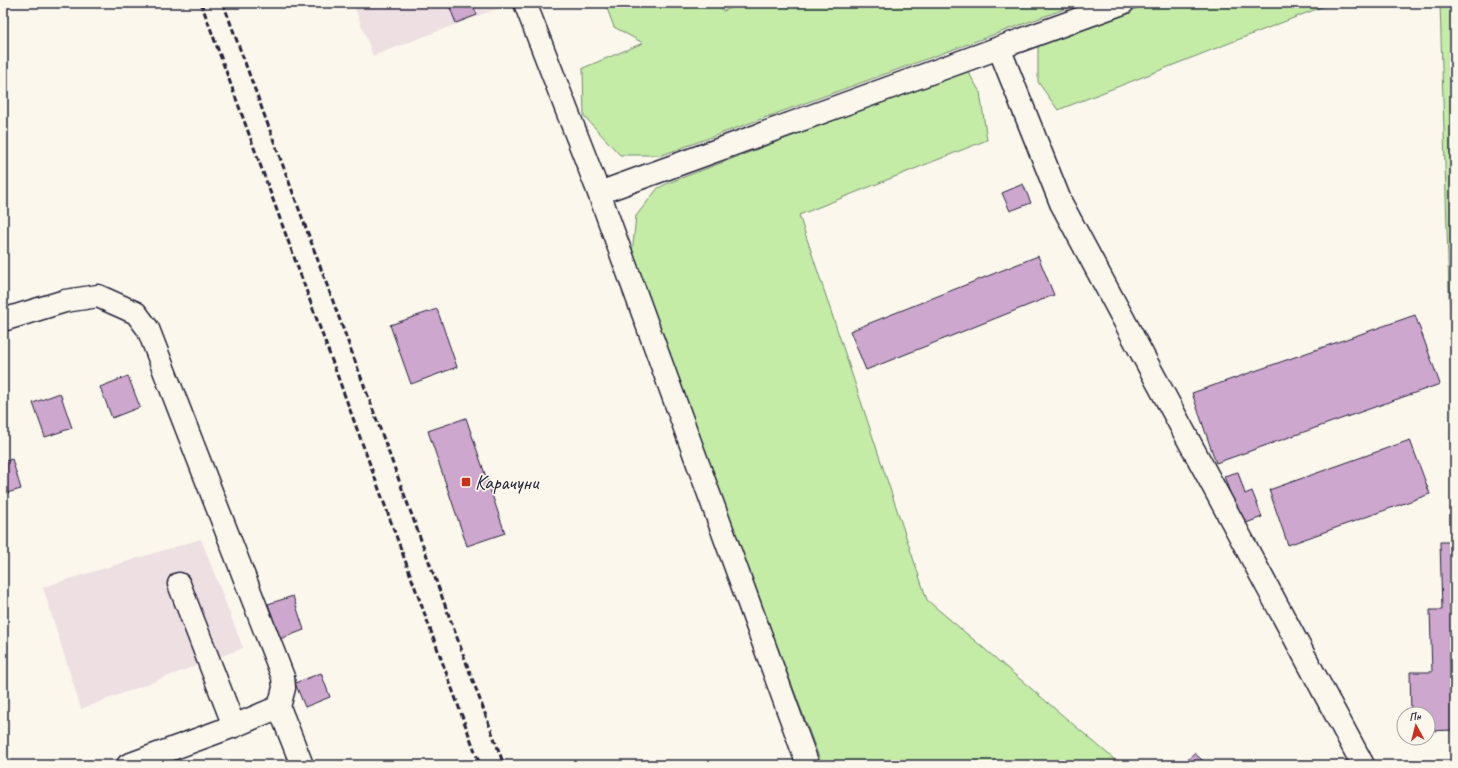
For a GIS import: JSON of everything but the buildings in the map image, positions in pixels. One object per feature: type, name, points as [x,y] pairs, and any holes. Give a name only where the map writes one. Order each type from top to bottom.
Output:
[{"type":"street","points":[[525,3],[599,193],[808,765]]},
{"type":"street","points":[[599,193],[1123,3]]},
{"type":"street","points":[[999,48],[1062,203],[1363,765]]},
{"type":"street","points":[[3,320],[65,301],[98,296],[136,313],[148,329],[283,677],[284,688],[279,707],[302,765]]},
{"type":"street","points":[[179,584],[234,726]]},
{"type":"street","points":[[128,765],[234,726],[279,707]]},
{"type":"shaded area","points":[[353,3],[512,3],[373,56]]},
{"type":"shaded area","points":[[201,539],[243,648],[81,709],[43,587]]},
{"type":"green space","points":[[605,3],[719,3],[723,11],[745,3],[1081,3],[662,155],[620,155],[584,116],[583,68],[643,43],[614,27]]},
{"type":"green space","points":[[1152,3],[1332,3],[1058,110],[1038,82],[1038,44]]},
{"type":"green space","points":[[1440,3],[1455,3],[1455,484]]},
{"type":"green space","points":[[967,70],[980,92],[987,140],[799,215],[927,600],[1121,765],[822,765],[654,318],[632,254],[636,216],[658,188]]},
{"type":"railway","points":[[201,3],[480,765]]},
{"type":"railway","points":[[223,3],[504,765]]},
{"type":"place","name":"Карачуни","points":[[466,482]]}]
